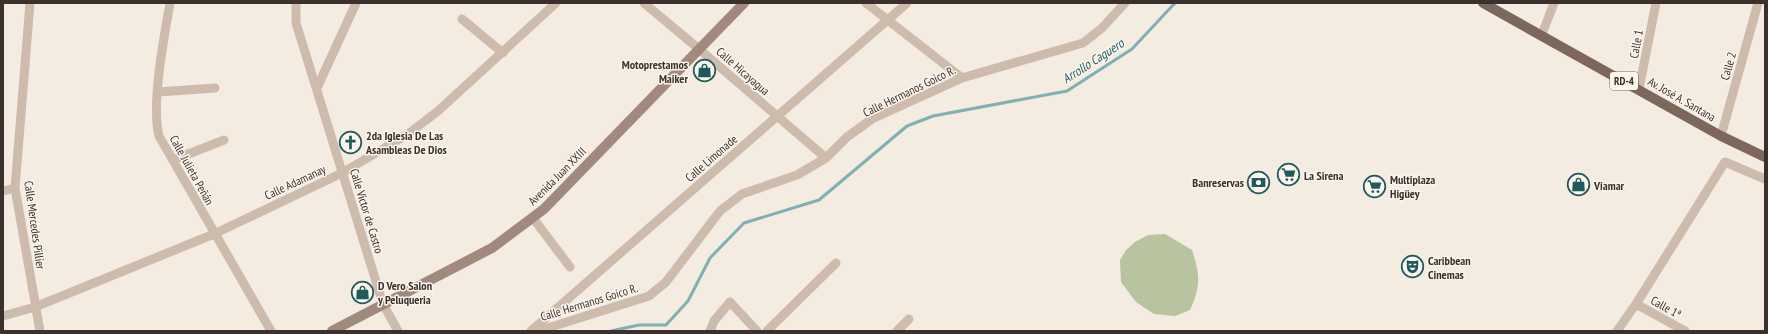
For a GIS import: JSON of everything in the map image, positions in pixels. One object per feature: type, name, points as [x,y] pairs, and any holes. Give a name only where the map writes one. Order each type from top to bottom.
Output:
[{"type":"main road","name":"Avenida Juan XXIII","points":[[332,331],[492,248],[533,218],[544,209],[744,3]]},
{"type":"main road","name":"Av. José A. Santana","points":[[1483,3],[1542,34],[1721,136],[1765,157]]},
{"type":"street","name":"Calle Mercedes Pillier","points":[[30,3],[15,188],[40,331]]},
{"type":"street","name":"Calle Julieta Peñán","points":[[170,3],[158,92],[156,126],[159,136],[271,331]]},
{"type":"street","name":"Calle Víctor de Castro","points":[[296,3],[296,23],[342,173],[383,304],[398,331]]},
{"type":"street","points":[[317,88],[356,3]]},
{"type":"street","name":"Calle Adamanay","points":[[3,316],[35,307],[214,234],[342,173],[408,134],[438,111],[556,3]]},
{"type":"street","name":"Calle Hicayagua","points":[[644,3],[700,49],[826,158]]},
{"type":"street","points":[[866,3],[962,78]]},
{"type":"street","name":"Calle Limonade","points":[[531,331],[907,3]]},
{"type":"street","name":"Calle Hermanos Goico R.","points":[[538,331],[649,296],[666,282],[720,211],[742,194],[797,175],[826,158],[847,137],[872,119],[962,78],[1083,43],[1102,28],[1126,3]]},
{"type":"street","points":[[1542,34],[1554,3]]},
{"type":"street","name":"Calle 1","points":[[1639,89],[1656,3]]},
{"type":"street","name":"Calle 2","points":[[1721,136],[1758,3]]},
{"type":"street","points":[[462,19],[503,53]]},
{"type":"street","points":[[158,92],[215,88]]},
{"type":"street","points":[[173,160],[224,140]]},
{"type":"street","points":[[1617,331],[1636,304],[1725,162],[1765,179]]},
{"type":"street","points":[[3,191],[15,188]]},
{"type":"street","points":[[533,218],[570,267]]},
{"type":"street","points":[[767,331],[836,263]]},
{"type":"street","points":[[710,331],[714,321],[730,302],[757,331]]},
{"type":"street","name":"Calle 1ª","points":[[1636,304],[1685,331]]},
{"type":"street","points":[[897,331],[910,319]]},
{"type":"green space","points":[[1165,234],[1192,250],[1198,273],[1198,287],[1190,310],[1175,316],[1154,314],[1136,302],[1121,282],[1120,260],[1126,250],[1135,242],[1148,235]]},
{"type":"waterway","name":"Arrollo Caguero","points":[[611,331],[639,325],[666,325],[688,301],[710,258],[744,223],[819,200],[907,126],[933,116],[1067,91],[1132,49],[1175,3]]},
{"type":"place","name":"Motoprestamos Maiker","points":[[704,71]]},
{"type":"place","name":"2da Iglesia De Las Asambleas De Dios","points":[[351,142]]},
{"type":"place","name":"La Sirena","points":[[1288,175]]},
{"type":"place","name":"Banreservas","points":[[1259,182]]},
{"type":"place","name":"Viamar","points":[[1579,185]]},
{"type":"place","name":"Multiplaza Higüey","points":[[1375,186]]},
{"type":"place","name":"Caribbean Cinemas","points":[[1412,267]]},
{"type":"place","name":"D Vero Salon y Peluqueria","points":[[363,292]]}]
